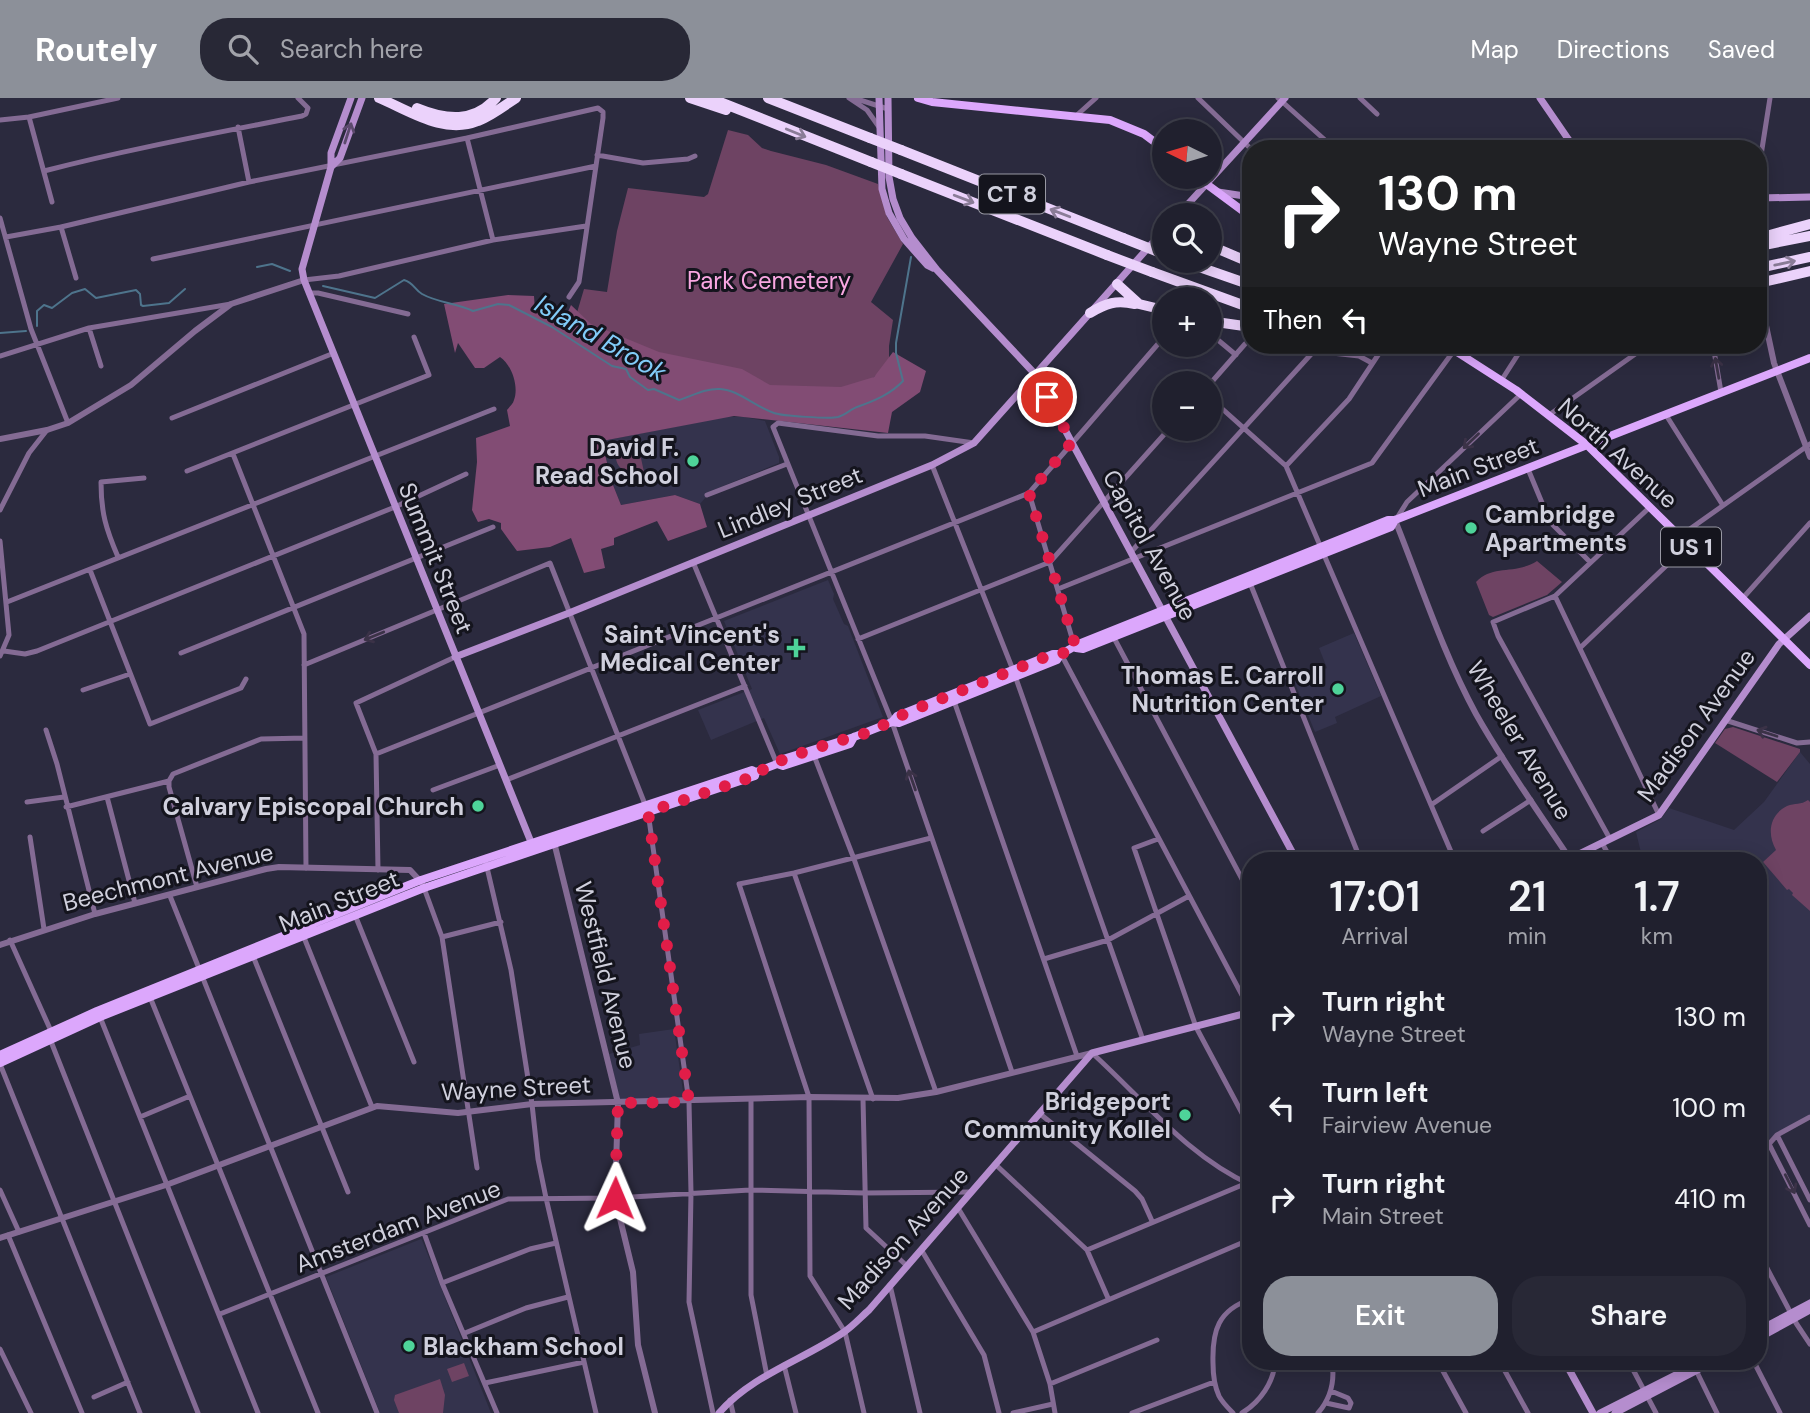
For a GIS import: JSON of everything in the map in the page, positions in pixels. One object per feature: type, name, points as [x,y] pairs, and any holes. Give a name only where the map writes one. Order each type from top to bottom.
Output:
[{"type":"highway","points":[[379,98],[429,121],[456,126],[480,120],[516,98]]},
{"type":"highway","points":[[394,98],[444,117]]},
{"type":"highway","points":[[412,98],[428,111],[444,117],[460,118],[487,107],[496,98]]},
{"type":"highway","points":[[690,98],[753,116]]},
{"type":"highway","name":"CT 8","points":[[710,98],[1107,255],[1242,305]]},
{"type":"highway","name":"CT 8","points":[[768,98],[1152,249]]},
{"type":"highway","points":[[1767,236],[1810,225]]},
{"type":"highway","points":[[1767,244],[1810,236]]},
{"type":"highway","points":[[1222,251],[1242,259]]},
{"type":"highway","points":[[1767,266],[1810,257]]},
{"type":"highway","points":[[1767,282],[1810,271]]},
{"type":"highway","points":[[1216,273],[1242,282]]},
{"type":"highway","points":[[1767,283],[1810,279]]},
{"type":"highway","points":[[1116,284],[1139,304]]},
{"type":"highway","points":[[1090,313],[1110,302],[1121,301],[1152,307]]},
{"type":"highway","points":[[1222,323],[1242,326]]},
{"type":"main road","points":[[304,280],[302,269],[331,167],[331,153],[351,98]]},
{"type":"main road","points":[[331,167],[340,158],[362,98]]},
{"type":"main road","name":"Capitol Avenue","points":[[879,98],[882,189],[888,213],[904,239],[926,265],[937,270]]},
{"type":"main road","name":"Capitol Avenue","points":[[888,98],[889,177],[893,199],[912,238],[937,270],[1035,374],[1292,852]]},
{"type":"main road","points":[[918,98],[1110,120],[1152,140]]},
{"type":"main road","points":[[1540,98],[1569,140]]},
{"type":"main road","points":[[1252,140],[1281,99]]},
{"type":"main road","points":[[1222,171],[1242,152]]},
{"type":"main road","points":[[1190,203],[1203,189]]},
{"type":"main road","points":[[1213,189],[1242,210]]},
{"type":"main road","points":[[1218,192],[1242,196]]},
{"type":"main road","points":[[1767,198],[1810,197]]},
{"type":"main road","name":"Lindley Street","points":[[456,657],[932,465],[974,443],[1152,244]]},
{"type":"main road","name":"Summit Street","points":[[304,280],[533,847]]},
{"type":"main road","name":"North Avenue","points":[[1465,354],[1587,445],[1810,665]]},
{"type":"main road","name":"Main Street","points":[[0,1055],[422,884],[647,808],[755,776],[756,772],[783,765],[813,752],[850,744],[855,737],[892,722],[897,716],[953,698],[1014,674],[1053,654],[1076,648],[1081,643],[1112,635],[1322,550],[1391,527],[1395,520],[1810,358]]},
{"type":"main road","name":"Madison Avenue","points":[[1583,852],[1659,815],[1783,639],[1810,616]]},
{"type":"main road","points":[[1092,1053],[1242,1014]]},
{"type":"main road","name":"Main Street","points":[[0,1064],[50,1035]]},
{"type":"main road","name":"Madison Avenue","points":[[719,1413],[730,1400],[767,1376],[845,1332],[869,1310],[1092,1053]]},
{"type":"main road","points":[[1767,1333],[1810,1303]]},
{"type":"main road","points":[[1767,1327],[1810,1310]]},
{"type":"main road","points":[[1569,1370],[1593,1413]]},
{"type":"main road","points":[[1615,1413],[1687,1370]]},
{"type":"main road","points":[[1600,1413],[1646,1393]]},
{"type":"street","points":[[0,120],[29,117],[118,98]]},
{"type":"street","points":[[44,171],[238,127],[300,117],[307,112],[307,107],[298,98]]},
{"type":"street","points":[[851,98],[888,109]]},
{"type":"street","points":[[851,98],[867,110],[879,127]]},
{"type":"street","points":[[1076,115],[1097,98]]},
{"type":"street","points":[[1198,98],[1242,140]]},
{"type":"street","points":[[1360,98],[1377,114]]},
{"type":"street","points":[[1763,140],[1770,98]]},
{"type":"street","points":[[1281,99],[1325,140]]},
{"type":"street","points":[[6,237],[61,228],[249,182],[331,167],[597,108],[603,113],[603,118],[579,282],[569,297]]},
{"type":"street","points":[[29,117],[52,202]]},
{"type":"street","points":[[238,127],[249,182]]},
{"type":"street","points":[[467,138],[493,240]]},
{"type":"street","points":[[597,155],[642,163],[695,156]]},
{"type":"street","points":[[153,259],[596,166]]},
{"type":"street","points":[[0,218],[36,345],[68,423]]},
{"type":"street","points":[[0,356],[89,328],[231,304],[304,280],[340,276],[493,240],[586,226]]},
{"type":"street","points":[[61,228],[76,278]]},
{"type":"street","points":[[309,293],[408,314]]},
{"type":"street","points":[[0,439],[68,423],[110,400],[231,304]]},
{"type":"street","points":[[89,328],[101,366]]},
{"type":"street","points":[[1767,335],[1776,372],[1810,457]]},
{"type":"street","points":[[187,471],[429,375],[414,337]]},
{"type":"street","points":[[1222,343],[1236,355]]},
{"type":"street","points":[[1222,371],[1242,348]]},
{"type":"street","points":[[378,870],[376,754],[1029,493],[1152,351]]},
{"type":"street","points":[[172,418],[334,353]]},
{"type":"street","points":[[1133,555],[1145,537],[1311,354]]},
{"type":"street","points":[[1341,354],[1359,356],[1372,363]]},
{"type":"street","points":[[1286,466],[1349,399],[1378,354]]},
{"type":"street","points":[[1058,589],[1133,555],[1150,551],[1372,463],[1451,354]]},
{"type":"street","points":[[1501,381],[1518,354]]},
{"type":"street","points":[[1549,415],[1635,354]]},
{"type":"street","points":[[1715,354],[1721,392]]},
{"type":"street","points":[[1395,520],[1407,502],[1521,394]]},
{"type":"street","points":[[7,602],[494,409]]},
{"type":"street","points":[[1222,409],[1286,466],[1451,852]]},
{"type":"street","points":[[1666,415],[1722,504]]},
{"type":"street","points":[[974,443],[925,436],[878,436],[778,423],[773,427],[892,722],[1012,1072]]},
{"type":"street","points":[[0,510],[29,453],[47,430]]},
{"type":"street","points":[[858,639],[1050,562],[1158,441]]},
{"type":"street","points":[[1680,536],[1807,446]]},
{"type":"street","points":[[233,454],[304,634],[306,868]]},
{"type":"street","points":[[707,495],[787,464]]},
{"type":"street","points":[[932,465],[1014,674],[1143,1040]]},
{"type":"street","points":[[1528,469],[1550,522],[1590,562]]},
{"type":"street","points":[[0,541],[9,635],[2,653],[25,654],[395,507],[466,474]]},
{"type":"street","points":[[118,557],[105,525],[101,507],[101,482],[144,478]]},
{"type":"street","points":[[1029,493],[1076,648]]},
{"type":"street","points":[[1611,839],[1498,636],[1493,622],[1555,596],[1650,507]]},
{"type":"street","name":"Wheeler Avenue","points":[[1395,520],[1457,674],[1502,757],[1562,852]]},
{"type":"street","points":[[1742,600],[1810,523]]},
{"type":"street","points":[[181,653],[493,527]]},
{"type":"street","points":[[1145,537],[1150,551]]},
{"type":"street","points":[[1581,647],[1688,545]]},
{"type":"street","points":[[693,562],[777,765]]},
{"type":"street","points":[[304,665],[550,564],[647,808],[689,1102],[689,1301],[713,1413]]},
{"type":"street","points":[[90,570],[150,724],[241,688],[246,679]]},
{"type":"street","points":[[1249,579],[1357,852]]},
{"type":"street","points":[[1555,596],[1659,815]]},
{"type":"street","points":[[1112,635],[1242,879]]},
{"type":"street","points":[[1061,654],[1242,995]]},
{"type":"street","name":"Lindley Street","points":[[376,754],[356,703],[456,657]]},
{"type":"street","points":[[83,690],[130,674]]},
{"type":"street","points":[[506,779],[745,686]]},
{"type":"street","points":[[953,698],[1077,1056]]},
{"type":"street","points":[[1725,720],[1797,743],[1810,742]]},
{"type":"street","points":[[46,730],[95,914]]},
{"type":"street","points":[[197,887],[169,787],[173,774],[261,739],[305,738]]},
{"type":"street","points":[[813,752],[854,859],[936,1092]]},
{"type":"street","points":[[1431,805],[1502,757]]},
{"type":"street","points":[[433,790],[500,765]]},
{"type":"street","points":[[66,807],[169,781]]},
{"type":"street","points":[[27,802],[64,797]]},
{"type":"street","points":[[107,797],[135,904]]},
{"type":"street","points":[[1483,831],[1531,800]]},
{"type":"street","points":[[30,837],[44,929]]},
{"type":"street","points":[[864,1413],[845,1332],[810,1276],[809,1097],[739,884],[854,859],[931,838]]},
{"type":"street","points":[[1158,839],[1134,848],[1196,1027],[1242,1113]]},
{"type":"street","name":"Westfield Avenue","points":[[554,840],[618,1103],[615,1198],[633,1272],[638,1345],[655,1413]]},
{"type":"street","points":[[1602,843],[1607,852]]},
{"type":"street","points":[[486,863],[512,970],[533,1104],[538,1159],[596,1413]]},
{"type":"street","name":"Beechmont Avenue","points":[[0,945],[95,914],[279,866],[410,870],[422,884]]},
{"type":"street","points":[[794,873],[873,1099]]},
{"type":"street","points":[[422,884],[442,937],[477,1168]]},
{"type":"street","points":[[170,896],[377,1413]]},
{"type":"street","points":[[1044,959],[1108,940],[1189,896]]},
{"type":"street","points":[[354,912],[414,1062]]},
{"type":"street","points":[[442,937],[501,922]]},
{"type":"street","points":[[302,932],[372,1107]]},
{"type":"street","points":[[10,940],[198,1413]]},
{"type":"street","points":[[252,953],[348,1192]]},
{"type":"street","points":[[149,993],[318,1413]]},
{"type":"street","points":[[99,1014],[258,1413]]},
{"type":"street","points":[[1092,1053],[1140,1101],[1201,1155],[1242,1180]]},
{"type":"street","name":"Wayne Street","points":[[0,1238],[115,1203],[270,1148],[372,1107],[469,1113],[533,1104],[809,1097],[863,1100],[898,1098],[936,1092],[1092,1053]]},
{"type":"street","points":[[0,1064],[140,1413]]},
{"type":"street","points":[[140,1118],[190,1096]]},
{"type":"street","points":[[751,1099],[751,1295],[767,1376]]},
{"type":"street","points":[[863,1100],[866,1228],[907,1266]]},
{"type":"street","points":[[1039,1113],[1135,1191],[1142,1199],[1152,1221]]},
{"type":"street","points":[[1810,1117],[1777,1135],[1769,1144],[1810,1225]]},
{"type":"street","points":[[1777,1135],[1810,1200]]},
{"type":"street","points":[[995,1164],[1087,1250],[1108,1298]]},
{"type":"street","points":[[1087,1250],[1152,1221],[1242,1187]]},
{"type":"street","points":[[0,1190],[19,1232]]},
{"type":"street","name":"Amsterdam Avenue","points":[[220,1314],[508,1199],[615,1198],[750,1190],[971,1192]]},
{"type":"street","points":[[958,1208],[1033,1332],[1050,1384],[1055,1413]]},
{"type":"street","points":[[424,1233],[442,1283],[497,1413]]},
{"type":"street","points":[[8,1235],[82,1413]]},
{"type":"street","points":[[1033,1332],[1242,1243]]},
{"type":"street","points":[[442,1283],[530,1249],[556,1244]]},
{"type":"street","points":[[922,1251],[984,1356],[999,1413]]},
{"type":"street","points":[[1767,1268],[1810,1344]]},
{"type":"street","points":[[890,1285],[920,1413]]},
{"type":"street","points":[[465,1333],[526,1308],[568,1297]]},
{"type":"street","points":[[1233,1413],[1220,1398],[1213,1382],[1212,1350],[1216,1327],[1225,1314],[1242,1301]]},
{"type":"street","points":[[1050,1384],[1157,1340]]},
{"type":"street","points":[[0,1349],[31,1413]]},
{"type":"street","points":[[485,1383],[584,1362]]},
{"type":"street","points":[[784,1366],[796,1413]]},
{"type":"street","points":[[1242,1413],[1250,1408],[1270,1385],[1273,1370]]},
{"type":"street","points":[[1318,1413],[1331,1391],[1332,1370]]},
{"type":"street","points":[[1442,1370],[1466,1413]]},
{"type":"street","points":[[1504,1370],[1528,1413]]},
{"type":"street","points":[[1633,1370],[1656,1413]]},
{"type":"street","points":[[1698,1370],[1717,1413]]},
{"type":"street","points":[[1758,1370],[1780,1413]]},
{"type":"street","points":[[94,1397],[128,1382]]},
{"type":"street","points":[[1136,1412],[1213,1382]]},
{"type":"street","points":[[1326,1403],[1349,1408],[1351,1403],[1348,1398],[1331,1391]]},
{"type":"street","points":[[730,1400],[733,1413]]},
{"type":"street","points":[[1013,1413],[1053,1404]]},
{"type":"shaded area","points":[[508,295],[534,296],[535,311],[563,323],[571,305],[591,324],[659,352],[742,369],[770,385],[841,387],[874,377],[893,352],[926,371],[920,392],[892,412],[888,433],[734,416],[602,441],[611,480],[621,505],[675,495],[700,504],[707,527],[668,541],[657,521],[614,538],[614,545],[601,549],[605,568],[584,573],[571,538],[550,547],[517,551],[501,529],[501,523],[489,519],[478,522],[472,510],[477,462],[476,438],[510,426],[507,410],[514,400],[515,383],[508,365],[500,357],[484,368],[475,368],[458,343],[455,353],[444,304]]},
{"type":"shaded area","name":"David F. Read School","points":[[725,417],[765,421],[779,463],[711,491],[700,504],[675,495],[621,505],[611,480],[602,441]]},
{"type":"shaded area","name":"Saint Vincent's Medical Center","points":[[828,580],[834,594],[833,599],[844,624],[848,626],[883,717],[780,754],[764,718],[711,740],[698,710],[752,689],[724,621]]},
{"type":"shaded area","name":"Thomas E. Carroll Nutrition Center","points":[[1354,633],[1381,696],[1335,717],[1337,723],[1315,732],[1294,681],[1327,668],[1319,648]]},
{"type":"shaded area","points":[[1800,752],[1810,764],[1810,1115],[1770,1138],[1767,1145],[1767,852],[1641,852],[1636,832],[1661,819],[1669,808],[1734,830],[1764,802]]},
{"type":"shaded area","points":[[674,1029],[684,1098],[620,1100],[609,1054],[640,1045],[639,1034]]},
{"type":"shaded area","name":"Blackham School","points":[[421,1239],[491,1413],[380,1413],[326,1277]]},
{"type":"green space","name":"Park Cemetery","points":[[728,130],[748,135],[762,148],[826,165],[878,184],[887,217],[903,244],[871,302],[893,320],[889,365],[835,408],[573,326],[584,289],[607,292],[617,231],[628,188],[704,197],[708,194]]},
{"type":"green space","points":[[624,444],[639,449],[644,472],[629,473],[619,466],[616,455]]},
{"type":"green space","points":[[1537,561],[1562,582],[1547,595],[1493,617],[1489,615],[1476,582],[1490,573],[1521,568]]},
{"type":"green space","points":[[1733,727],[1800,749],[1800,752],[1777,782],[1715,743],[1725,729]]},
{"type":"green space","points":[[1808,800],[1810,802],[1810,911],[1767,867],[1767,858],[1776,850],[1771,838],[1771,825],[1776,814],[1787,806]]},
{"type":"green space","points":[[464,1363],[469,1376],[452,1382],[447,1369]]},
{"type":"green space","points":[[440,1379],[445,1395],[443,1413],[399,1413],[395,1395]]},
{"type":"waterway","name":"Island Brook","points":[[323,286],[375,298],[404,280],[428,297],[473,311],[498,304],[509,305],[552,327],[612,366],[626,369],[630,377],[648,390],[654,389],[679,400],[704,391],[727,390],[774,413],[833,418],[882,397],[903,381],[896,343],[911,257]]},
{"type":"waterway","name":"Island Brook","points":[[257,267],[272,264],[290,271]]},
{"type":"waterway","name":"Island Brook","points":[[37,326],[37,311],[44,305],[52,308],[72,293],[85,289],[96,298],[136,290],[143,306],[169,303],[185,289]]},
{"type":"waterway","name":"Island Brook","points":[[0,333],[26,331]]},
{"type":"place","name":"David F. Read School","points":[[693,461]]},
{"type":"place","name":"Cambridge Apartments","points":[[1471,528]]},
{"type":"place","name":"Saint Vincent's Medical Center","points":[[796,648]]},
{"type":"place","name":"Thomas E. Carroll Nutrition Center","points":[[1338,689]]},
{"type":"place","name":"Calvary Episcopal Church","points":[[478,806]]},
{"type":"place","name":"Bridgeport Community Kollel","points":[[1185,1115]]},
{"type":"place","name":"Blackham School","points":[[409,1346]]},
{"type":"route","points":[[615,1198],[618,1103],[689,1102],[648,812],[755,776],[756,772],[777,765],[783,759],[851,736],[855,737],[892,722],[897,716],[1053,654],[1076,648],[1029,493],[1072,442],[1047,397]]}]
